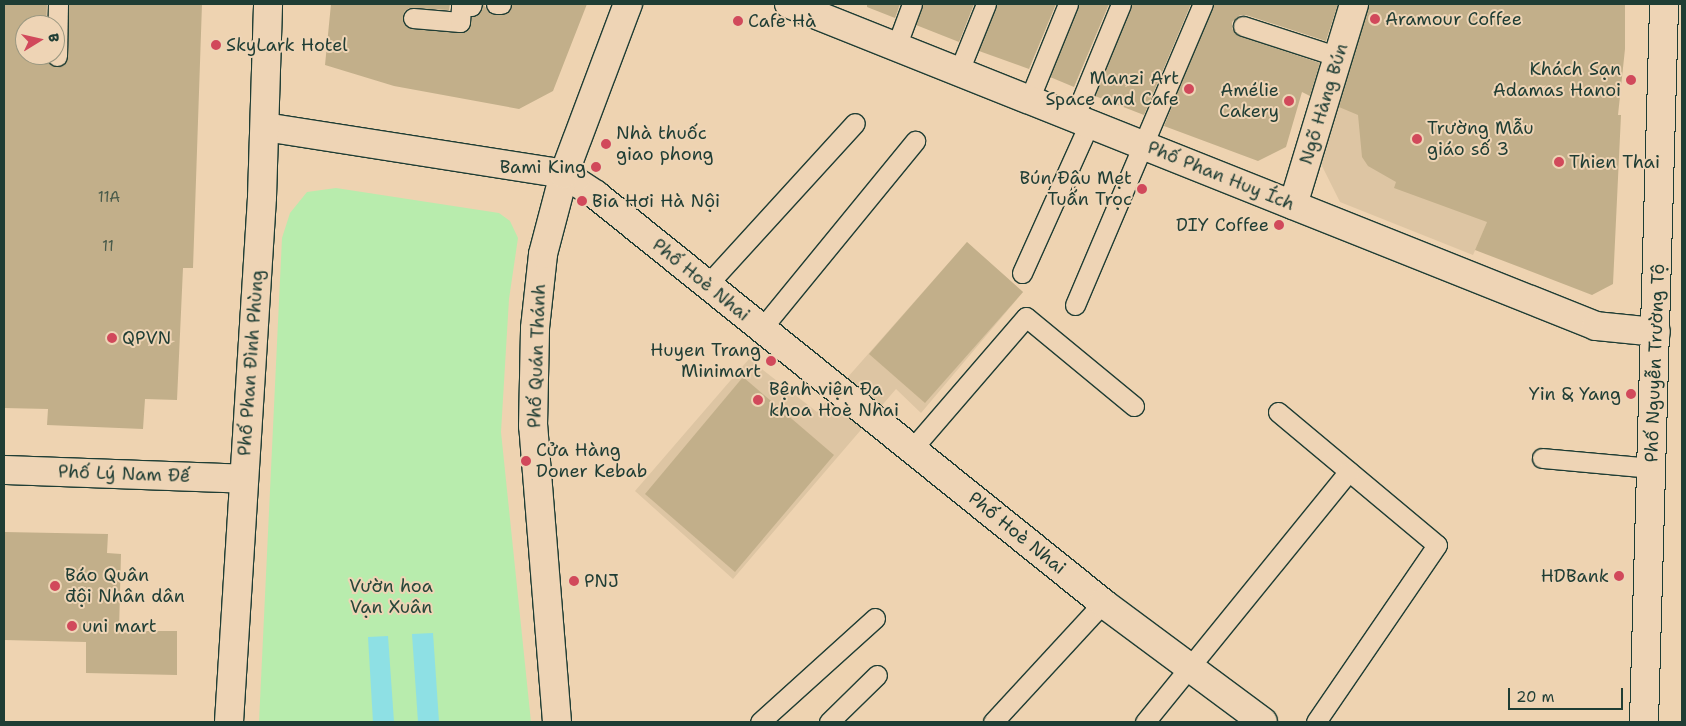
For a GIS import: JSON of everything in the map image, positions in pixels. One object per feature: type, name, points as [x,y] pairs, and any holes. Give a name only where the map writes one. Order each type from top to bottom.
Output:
[{"type":"street","name":"Phố Phan Đình Phùng","points":[[229,722],[265,127],[268,4]]},
{"type":"street","name":"Phố Quán Thánh","points":[[557,722],[533,426],[535,328],[543,254],[564,174],[628,4]]},
{"type":"street","name":"Phố Phan Huy Ích","points":[[789,4],[1596,326],[1656,332]]},
{"type":"street","name":"Ngõ Hàng Bún","points":[[1293,205],[1354,4]]},
{"type":"street","name":"Phố Nguyễn Trường Tộ","points":[[1644,722],[1664,4]]},
{"type":"street","name":"Phố Hoè Nhai","points":[[265,127],[564,174],[596,195],[1103,603],[1263,722]]},
{"type":"street","name":"Phố Lý Nam Đế","points":[[4,470],[244,479]]},
{"type":"lane","points":[[413,18],[460,22],[461,6],[472,4]]},
{"type":"lane","points":[[496,4],[501,4]]},
{"type":"lane","points":[[896,47],[912,4]]},
{"type":"lane","points":[[959,71],[986,4]]},
{"type":"lane","points":[[1029,100],[1068,4]]},
{"type":"lane","points":[[1022,273],[1081,121],[1121,4]]},
{"type":"lane","points":[[1075,305],[1145,146],[1203,4]]},
{"type":"lane","points":[[1243,26],[1339,57]]},
{"type":"lane","points":[[707,285],[855,123]]},
{"type":"lane","points":[[762,328],[915,141]]},
{"type":"lane","points":[[912,449],[1026,317],[1134,406]]},
{"type":"lane","points":[[1278,412],[1437,545],[1316,722]]},
{"type":"lane","points":[[1542,458],[1651,468]]},
{"type":"lane","points":[[1145,722],[1349,471]]},
{"type":"lane","points":[[992,722],[1103,603]]},
{"type":"lane","points":[[760,722],[875,618]]},
{"type":"lane","points":[[829,722],[877,675]]},
{"type":"shaded area","name":"Trường Mẫu giáo số 3","points":[[1358,38],[1521,91],[1492,211],[1473,255],[1340,202],[1321,164]]},
{"type":"shaded area","name":"Bệnh viện Đa khoa Hoè Nhai","points":[[967,242],[1023,292],[921,413],[896,389],[733,579],[635,491],[749,359],[817,412]]},
{"type":"green space","name":"Vườn hoa Vạn Xuân","points":[[336,188],[499,213],[510,221],[518,238],[509,299],[501,432],[531,722],[259,722],[282,238],[290,213],[307,192]]},
{"type":"water","points":[[433,633],[439,722],[418,722],[412,634]]},
{"type":"water","points":[[388,636],[394,722],[373,722],[368,637]]},
{"type":"building","points":[[4,4],[47,4],[46,15],[15,15],[15,65],[53,65],[57,67],[65,65],[68,57],[69,4],[202,4],[193,268],[183,268],[177,400],[145,399],[143,429],[47,425],[48,409],[4,408]]},
{"type":"building","points":[[331,4],[450,4],[449,10],[409,8],[404,12],[403,22],[412,29],[459,33],[469,29],[472,17],[481,11],[483,4],[490,13],[496,15],[507,13],[512,4],[587,4],[553,91],[519,109],[394,86],[325,65]]},
{"type":"building","points":[[867,4],[900,4],[895,18],[867,7]]},
{"type":"building","points":[[923,4],[974,4],[959,42],[916,25]]},
{"type":"building","points":[[997,4],[1056,4],[1029,69],[979,51]]},
{"type":"building","points":[[1079,4],[1109,4],[1074,87],[1050,77]]},
{"type":"building","points":[[1132,4],[1191,4],[1144,115],[1095,96]]},
{"type":"building","points":[[1214,4],[1338,4],[1326,41],[1246,15],[1240,15],[1232,22],[1232,29],[1239,36],[1320,63],[1310,96],[1302,92],[1286,147],[1258,161],[1164,126]]},
{"type":"building","points":[[1369,4],[1625,4],[1625,49],[1618,115],[1621,115],[1613,284],[1592,295],[1475,250],[1487,222],[1394,188],[1396,182],[1368,166],[1362,157],[1358,115],[1339,107]]},
{"type":"building","points":[[967,242],[1023,292],[925,403],[869,354]]},
{"type":"building","points":[[743,377],[834,455],[735,572],[645,494]]},
{"type":"building","points":[[4,532],[108,534],[107,553],[121,554],[119,631],[177,631],[177,675],[86,673],[86,642],[4,640]]},
{"type":"place","name":"Aramour Coffee","points":[[1375,19]]},
{"type":"place","name":"Cafe Hà","points":[[738,21]]},
{"type":"place","name":"SkyLark Hotel","points":[[216,45]]},
{"type":"place","name":"Khách Sạn Adamas Hanoi","points":[[1631,80]]},
{"type":"place","name":"Manzi Art Space and Cafe","points":[[1189,89]]},
{"type":"place","name":"Amélie Cakery","points":[[1289,101]]},
{"type":"place","name":"Trường Mẫu giáo số 3","points":[[1417,139]]},
{"type":"place","name":"Nhà thuốc giao phong","points":[[606,144]]},
{"type":"place","name":"Thien Thai","points":[[1559,162]]},
{"type":"place","name":"Bami King","points":[[596,167]]},
{"type":"place","name":"Bún Đậu Mẹt Tuấn Trọc","points":[[1142,189]]},
{"type":"place","name":"Bia Hơi Hà Nội","points":[[582,201]]},
{"type":"place","name":"DIY Coffee","points":[[1279,225]]},
{"type":"place","name":"QPVN","points":[[112,338]]},
{"type":"place","name":"Huyen Trang Minimart","points":[[771,361]]},
{"type":"place","name":"Yin & Yang","points":[[1631,394]]},
{"type":"place","name":"Bệnh viện Đa khoa Hoè Nhai","points":[[758,400]]},
{"type":"place","name":"Cửa Hàng Doner Kebab","points":[[526,461]]},
{"type":"place","name":"HDBank","points":[[1619,576]]},
{"type":"place","name":"PNJ","points":[[574,581]]},
{"type":"place","name":"Báo Quân đội Nhân dân","points":[[55,586]]},
{"type":"place","name":"uni mart","points":[[72,626]]}]
